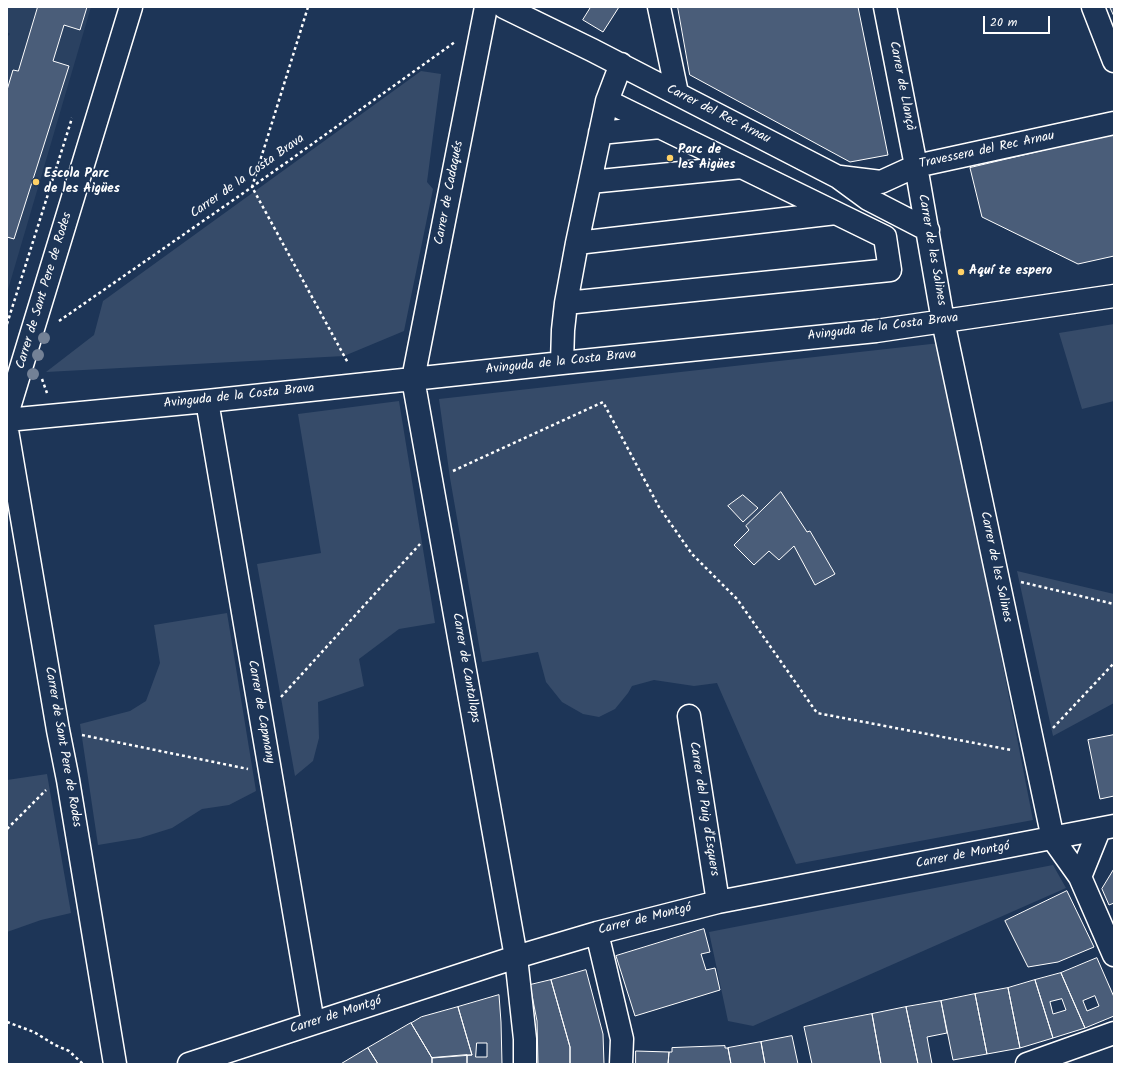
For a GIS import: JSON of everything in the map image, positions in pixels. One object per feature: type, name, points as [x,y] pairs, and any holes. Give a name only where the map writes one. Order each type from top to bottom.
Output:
[{"type":"street","name":"Carrer de Sant Pere de Rodes","points":[[7,414],[131,7]]},
{"type":"street","name":"Carrer de Cadaqués","points":[[413,379],[486,7]]},
{"type":"street","name":"Carrer del Rec Arnau","points":[[504,7],[621,64],[838,177],[868,198],[928,230]]},
{"type":"street","points":[[659,7],[677,93]]},
{"type":"street","name":"Carrer de Llançà","points":[[885,7],[916,166]]},
{"type":"street","points":[[1093,7],[1114,61]]},
{"type":"street","points":[[562,363],[566,303],[577,243],[607,101],[621,64]]},
{"type":"street","points":[[566,303],[890,270],[885,237],[607,101]]},
{"type":"street","name":"Travessera del Rec Arnau","points":[[838,177],[881,182],[916,166],[1114,123]]},
{"type":"street","points":[[600,133],[660,127]]},
{"type":"street","name":"Carrer de les Salines","points":[[916,166],[943,321],[1053,839],[1080,878],[1114,955]]},
{"type":"street","points":[[590,182],[742,167]]},
{"type":"street","points":[[577,243],[836,213]]},
{"type":"street","name":"Avinguda de la Costa Brava","points":[[7,420],[207,401],[876,331],[1114,296]]},
{"type":"street","name":"Carrer de Cantallops","points":[[413,379],[516,957],[525,1039],[525,1064]]},
{"type":"street","name":"Carrer de Capmany","points":[[207,401],[314,1023]]},
{"type":"street","name":"Carrer de Sant Pere de Rodes","points":[[7,430],[68,780],[115,1064]]},
{"type":"street","name":"Carrer del Puig d'Esquers","points":[[688,716],[718,902]]},
{"type":"street","points":[[1080,878],[1106,828]]},
{"type":"street","name":"Carrer de Montgó","points":[[189,1064],[516,957],[597,933],[718,902],[1106,828]]},
{"type":"street","points":[[597,933],[622,1039],[621,1064]]},
{"type":"street","points":[[1027,1064],[1114,1033]]},
{"type":"path","points":[[308,7],[252,186],[348,364]]},
{"type":"path","name":"Carrer de la Costa Brava","points":[[56,323],[461,38],[480,41]]},
{"type":"path","points":[[7,324],[73,113]]},
{"type":"path","points":[[431,481],[603,402],[659,507],[667,519],[692,554],[737,599],[817,713],[1021,752],[1034,748],[1114,663]]},
{"type":"path","points":[[261,720],[439,522]]},
{"type":"path","points":[[999,587],[1021,582],[1114,604]]},
{"type":"path","points":[[75,734],[270,773]]},
{"type":"path","points":[[7,829],[48,788]]},
{"type":"path","points":[[7,1022],[34,1032],[54,1045],[69,1051],[83,1064]]},
{"type":"shaded area","points":[[7,7],[38,7],[18,71],[7,90],[7,37],[10,34],[7,32]]},
{"type":"shaded area","name":"Escola Parc de les Aigües","points":[[87,7],[91,7],[7,293],[7,237],[14,239],[69,66],[53,61],[64,25],[80,30]]},
{"type":"shaded area","points":[[421,71],[441,74],[427,182],[433,189],[404,331],[344,356],[46,372],[94,335],[103,301]]},
{"type":"shaded area","points":[[1114,324],[1114,401],[1082,409],[1059,333]]},
{"type":"shaded area","points":[[940,343],[1033,820],[796,864],[717,683],[694,686],[654,680],[632,686],[615,709],[599,717],[583,714],[562,702],[546,682],[538,652],[482,662],[450,478],[439,399]]},
{"type":"shaded area","points":[[399,401],[435,623],[399,629],[359,659],[364,686],[318,702],[319,738],[313,761],[295,776],[257,564],[321,553],[298,414]]},
{"type":"shaded area","points":[[1017,571],[1114,594],[1114,703],[1053,736]]},
{"type":"shaded area","points":[[227,613],[256,791],[229,805],[202,809],[172,828],[140,838],[98,845],[80,724],[130,711],[146,701],[160,663],[154,625]]},
{"type":"shaded area","points":[[47,774],[71,913],[41,920],[7,932],[7,780]]},
{"type":"shaded area","points":[[1053,865],[1066,888],[753,1026],[728,1021],[709,932]]},
{"type":"building","points":[[38,7],[87,7],[80,30],[64,25],[53,61],[69,66],[14,239],[7,237],[7,90],[13,70],[18,71]]},
{"type":"building","points":[[591,7],[619,7],[603,32],[583,20]]},
{"type":"building","points":[[678,7],[858,7],[888,155],[850,162],[690,75]]},
{"type":"building","points":[[1110,7],[1114,7],[1114,16]]},
{"type":"building","points":[[1114,134],[1114,256],[1078,264],[982,217],[970,168]]},
{"type":"building","points":[[781,492],[807,532],[810,531],[835,574],[815,585],[794,546],[779,560],[769,551],[754,565],[734,545],[749,530],[746,526]]},
{"type":"building","points":[[743,495],[758,508],[743,522],[728,506]]},
{"type":"building","points":[[1114,735],[1114,796],[1100,799],[1088,740]]},
{"type":"building","points":[[1114,869],[1114,903],[1109,905],[1102,889]]},
{"type":"building","points":[[1067,891],[1094,947],[1058,962],[1028,967],[1005,921]]},
{"type":"building","points":[[704,929],[710,952],[701,954],[706,970],[715,968],[720,990],[635,1016],[616,956]]},
{"type":"building","points":[[1097,958],[1114,997],[1114,1016],[1085,1028],[1061,973]],"holes":[[[1095,996],[1099,1006],[1087,1011],[1083,1001]]]},
{"type":"building","points":[[586,970],[603,1034],[604,1064],[570,1064],[570,1047],[551,980]]},
{"type":"building","points":[[1061,973],[1085,1028],[1053,1038],[1035,980]],"holes":[[[1062,999],[1066,1010],[1053,1014],[1050,1002]]]},
{"type":"building","points":[[551,980],[570,1047],[570,1064],[538,1064],[537,1021],[530,985]]},
{"type":"building","points":[[1035,980],[1053,1038],[1020,1048],[1008,988]]},
{"type":"building","points":[[1008,988],[1020,1048],[987,1054],[975,994]]},
{"type":"building","points":[[975,994],[987,1054],[953,1060],[941,1001]]},
{"type":"building","points":[[499,995],[502,1064],[467,1064],[467,1055],[472,1055],[458,1007]],"holes":[[[477,1043],[487,1043],[487,1057],[476,1057]]]},
{"type":"building","points":[[941,1001],[947,1033],[927,1037],[932,1064],[918,1064],[906,1007]]},
{"type":"building","points":[[458,1007],[472,1055],[432,1058],[411,1023],[421,1017]]},
{"type":"building","points":[[906,1007],[918,1064],[881,1064],[872,1014]]},
{"type":"building","points":[[872,1014],[881,1064],[812,1064],[804,1027]]},
{"type":"building","points":[[411,1023],[432,1058],[432,1064],[378,1064],[368,1048]]},
{"type":"building","points":[[792,1036],[798,1064],[765,1064],[761,1042]]},
{"type":"building","points":[[761,1042],[765,1064],[731,1064],[728,1048]]},
{"type":"building","points":[[725,1046],[725,1048],[728,1048],[731,1064],[668,1064],[669,1052],[672,1052],[672,1048]]},
{"type":"building","points":[[368,1048],[378,1064],[341,1064]]},
{"type":"building","points":[[636,1051],[669,1052],[668,1064],[636,1064]]},
{"type":"building","points":[[467,1055],[467,1064],[432,1064],[432,1058]]},
{"type":"place","name":"Parc de les Aigües","points":[[670,158]]},
{"type":"place","name":"Escola Parc de les Aigües","points":[[36,182]]},
{"type":"place","name":"Aquí te espero","points":[[961,272]]}]
